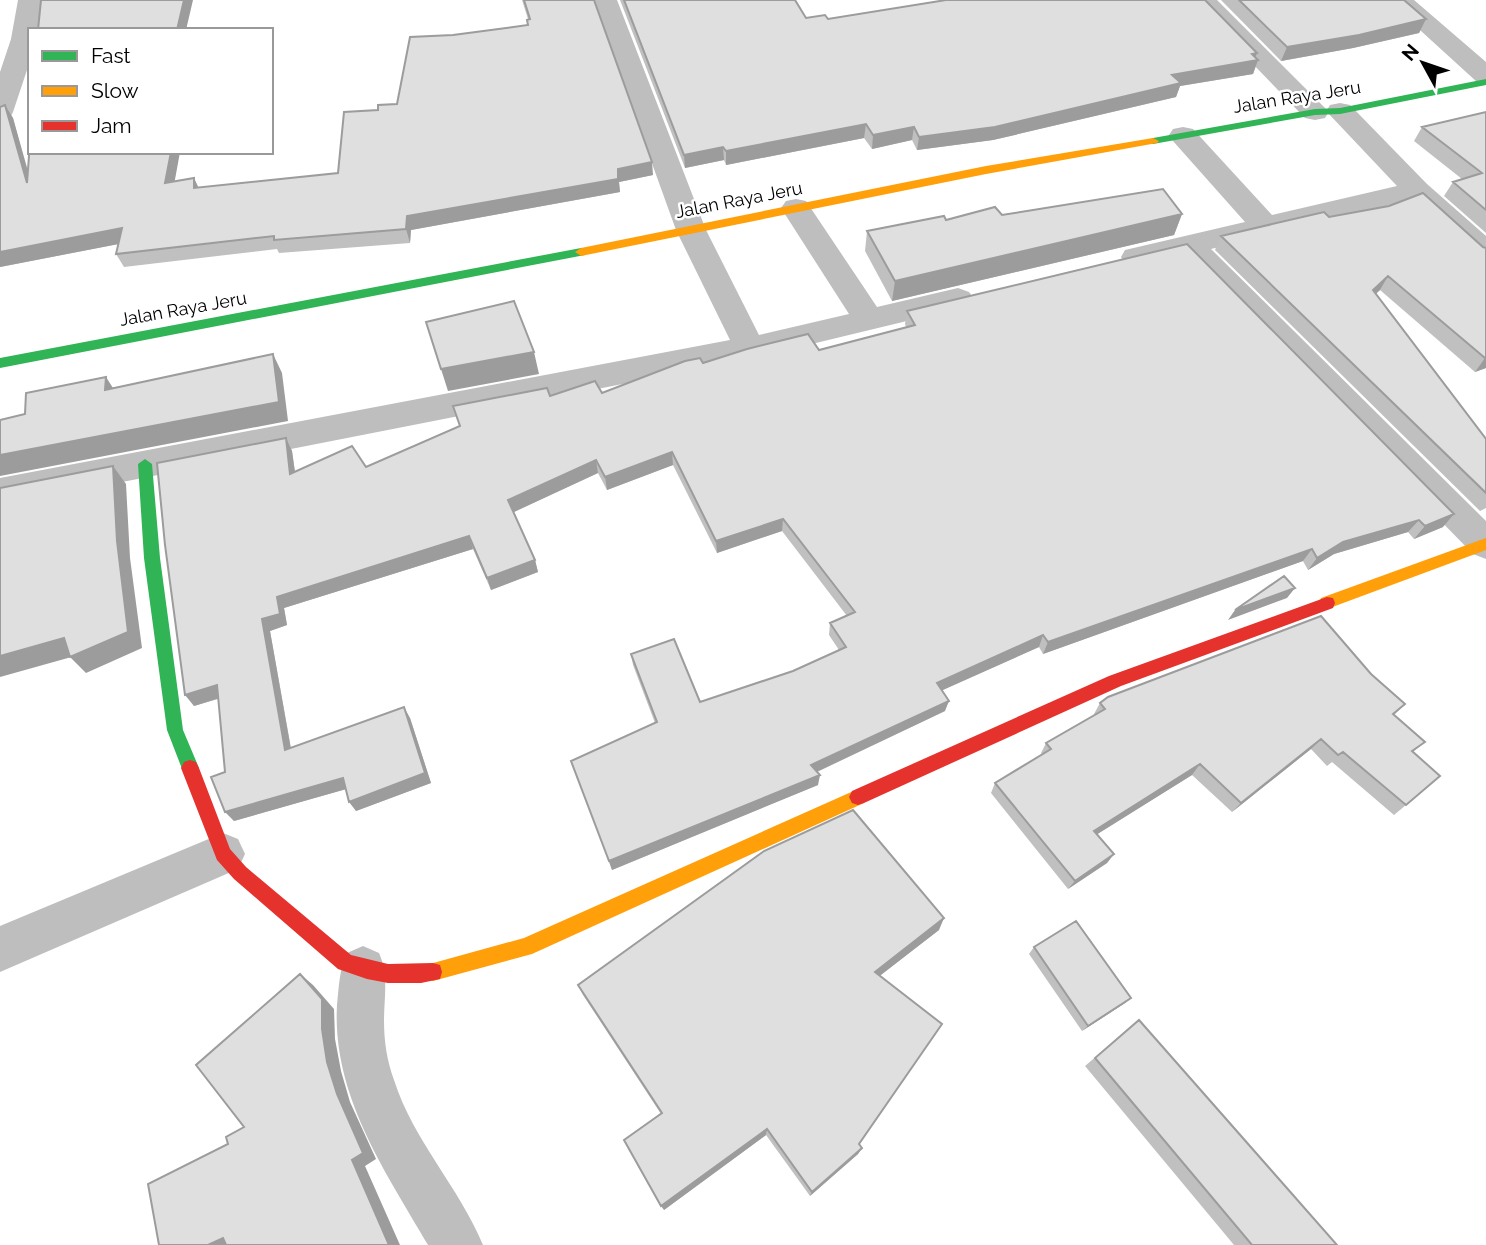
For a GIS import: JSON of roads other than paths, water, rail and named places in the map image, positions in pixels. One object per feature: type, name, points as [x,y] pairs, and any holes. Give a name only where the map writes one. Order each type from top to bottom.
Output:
[{"type":"main road","name":"Jalan Raya Jeru","points":[[0,363],[691,230],[985,170],[1486,82]]},
{"type":"main road","points":[[145,464],[152,558],[175,730],[223,854],[240,873],[345,962],[392,975],[423,973],[525,947],[1115,681],[1486,544]]},
{"type":"street","points":[[0,112],[24,39],[30,0]]},
{"type":"street","points":[[605,0],[691,230],[750,348]]},
{"type":"street","points":[[1203,0],[1486,252]]},
{"type":"street","points":[[1399,0],[1486,76]]},
{"type":"street","points":[[1183,135],[1266,227]]},
{"type":"street","points":[[1109,263],[1417,190]]},
{"type":"street","points":[[796,208],[869,320]]},
{"type":"street","points":[[1189,245],[1486,544]]},
{"type":"street","points":[[0,492],[750,348],[989,292]]},
{"type":"street","points":[[0,949],[223,854]]},
{"type":"street","points":[[363,969],[361,1038],[366,1069],[381,1111],[457,1245]]}]
